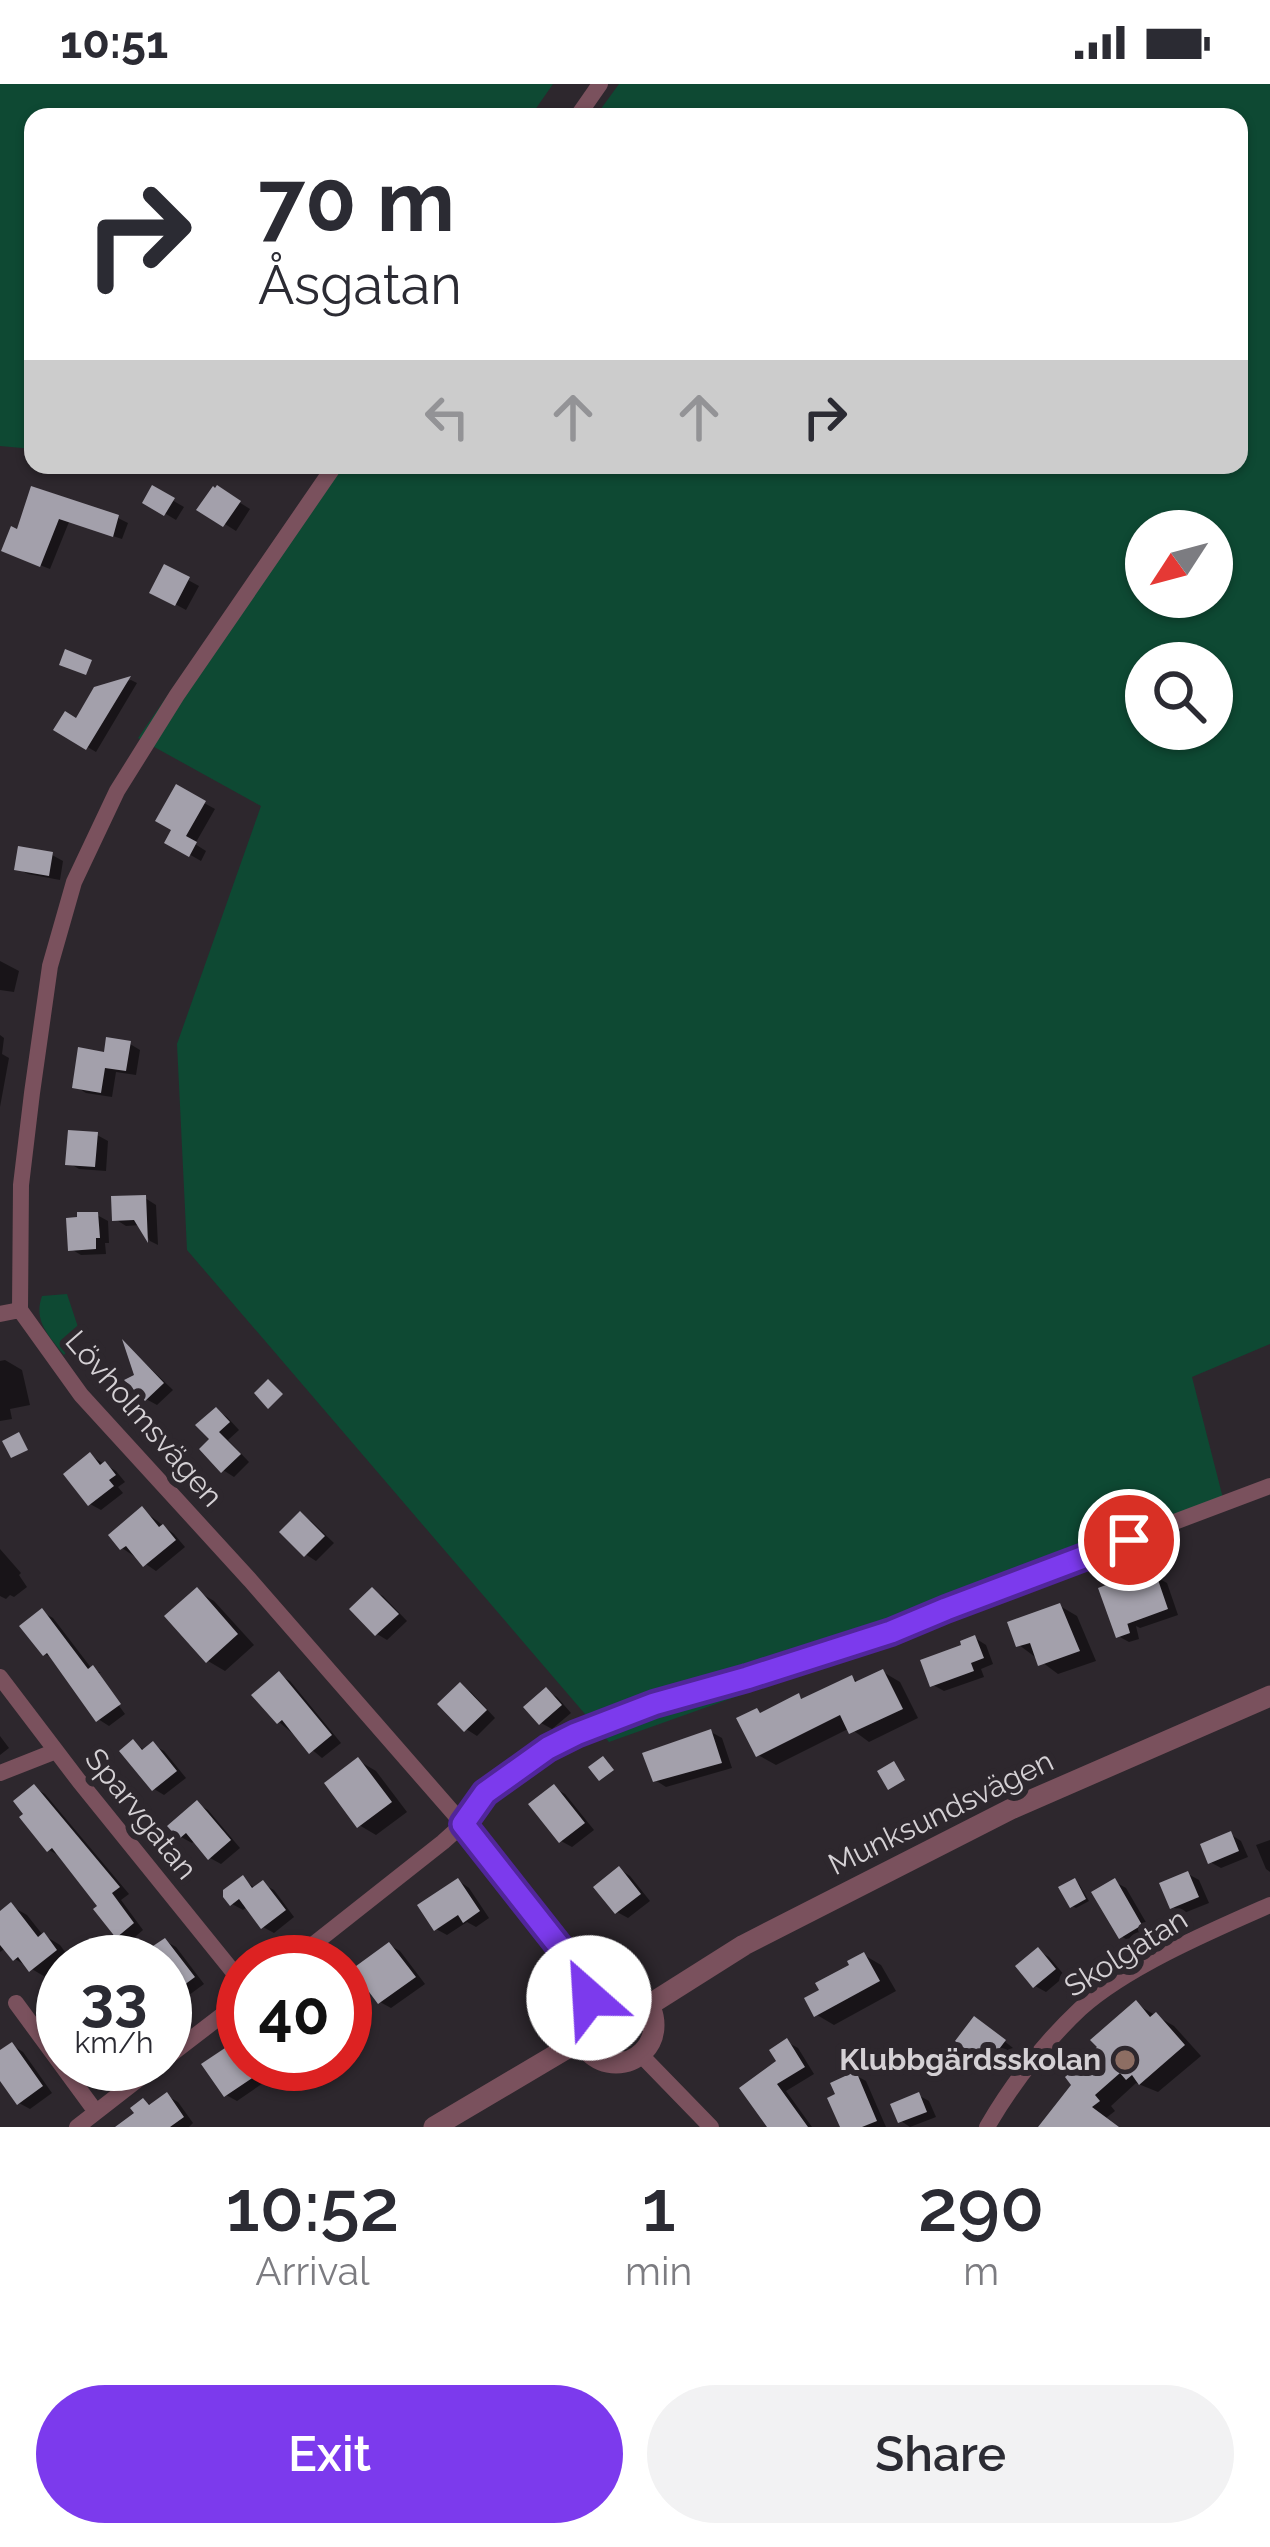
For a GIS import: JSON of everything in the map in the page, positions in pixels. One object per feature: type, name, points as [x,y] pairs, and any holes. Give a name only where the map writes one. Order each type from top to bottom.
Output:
[{"type":"street","points":[[0,1314],[20,1310],[21,1185],[29,1116],[50,966],[74,882],[117,790],[329,474]]},
{"type":"street","name":"Lövholmsvägen","points":[[20,1310],[81,1395],[325,1663],[463,1824],[596,1993]]},
{"type":"street","points":[[326,1935],[463,1824],[485,1793],[530,1759],[576,1734],[654,1704],[891,1632],[1270,1486]]},
{"type":"street","name":"Sparvgatan","points":[[0,1677],[216,1950]]},
{"type":"street","name":"Munksundsvägen","points":[[649,2005],[744,1945],[1011,1809],[1270,1696]]},
{"type":"street","points":[[0,1773],[56,1751]]},
{"type":"street","name":"Skolgatan","points":[[987,2127],[1031,2062],[1082,2007],[1212,1930],[1270,1905]]},
{"type":"street","points":[[628,1989],[649,2005],[654,2032],[641,2055],[622,2063],[604,2062],[589,2053],[578,2026],[585,2003],[596,1993],[628,1989]]},
{"type":"street","points":[[16,2003],[96,2112]]},
{"type":"street","points":[[192,2038],[216,2020]]},
{"type":"street","points":[[434,2127],[581,2040]]},
{"type":"street","points":[[641,2055],[711,2127]]},
{"type":"street","points":[[76,2127],[123,2091]]},
{"type":"green space","points":[[0,84],[553,84],[536,108],[24,108],[24,448],[0,446]]},
{"type":"green space","points":[[619,84],[1270,84],[1270,1344],[1192,1377],[1226,1510],[915,1633],[609,1742],[187,1250],[177,1044],[261,806],[138,738],[321,474],[1248,474],[1248,108],[602,108]]},
{"type":"green space","points":[[67,1294],[81,1336],[64,1355],[44,1328],[40,1305],[42,1296]]},
{"type":"building","points":[[152,485],[175,498],[164,516],[142,503]]},
{"type":"building","points":[[217,485],[241,501],[223,527],[196,510]]},
{"type":"building","points":[[31,486],[119,515],[113,537],[59,519],[40,567],[1,551],[11,526],[17,529]]},
{"type":"building","points":[[164,564],[190,577],[175,606],[149,593]]},
{"type":"building","points":[[65,649],[92,660],[86,675],[59,665]]},
{"type":"building","points":[[131,676],[86,750],[53,730],[65,711],[76,718],[94,687]]},
{"type":"building","points":[[176,784],[206,801],[186,836],[197,842],[189,857],[164,843],[171,830],[155,821]]},
{"type":"building","points":[[18,846],[53,852],[49,876],[14,870]]},
{"type":"building","points":[[106,1037],[131,1041],[126,1071],[105,1068],[101,1093],[72,1088],[78,1047],[104,1052]]},
{"type":"building","points":[[68,1130],[98,1132],[95,1167],[65,1165]]},
{"type":"building","points":[[146,1195],[148,1243],[134,1220],[112,1221],[111,1196]]},
{"type":"building","points":[[77,1212],[98,1212],[96,1249],[68,1251],[66,1218],[77,1217]]},
{"type":"building","points":[[122,1339],[164,1383],[145,1401],[124,1380],[134,1375]]},
{"type":"building","points":[[268,1379],[283,1394],[268,1409],[254,1393]]},
{"type":"building","points":[[216,1407],[230,1422],[219,1432],[241,1454],[221,1473],[199,1449],[209,1439],[195,1425]]},
{"type":"building","points":[[19,1432],[28,1450],[11,1458],[2,1441]]},
{"type":"building","points":[[90,1452],[116,1475],[109,1480],[114,1486],[88,1506],[63,1474]]},
{"type":"building","points":[[142,1506],[176,1540],[143,1567],[126,1546],[120,1550],[108,1535]]},
{"type":"building","points":[[300,1511],[325,1536],[304,1557],[279,1532]]},
{"type":"building","points":[[1156,1574],[1168,1609],[1127,1624],[1130,1633],[1116,1638],[1098,1588],[1114,1582],[1116,1588]]},
{"type":"building","points":[[197,1587],[238,1634],[206,1663],[164,1616]]},
{"type":"building","points":[[372,1587],[399,1614],[375,1636],[349,1609]]},
{"type":"building","points":[[1060,1603],[1080,1651],[1038,1666],[1030,1643],[1016,1647],[1007,1622]]},
{"type":"building","points":[[42,1608],[121,1704],[96,1722],[47,1653],[43,1656],[19,1626]]},
{"type":"building","points":[[975,1635],[984,1658],[971,1663],[974,1671],[930,1687],[920,1660]]},
{"type":"building","points":[[883,1669],[903,1709],[849,1734],[840,1715],[756,1757],[736,1718],[757,1708],[760,1713],[799,1693],[801,1699],[852,1675],[855,1682]]},
{"type":"building","points":[[279,1671],[332,1735],[309,1754],[282,1720],[277,1724],[251,1695]]},
{"type":"building","points":[[460,1682],[487,1710],[464,1732],[437,1704]]},
{"type":"building","points":[[546,1687],[562,1705],[539,1725],[523,1707]]},
{"type":"building","points":[[711,1729],[722,1763],[653,1782],[642,1753]]},
{"type":"building","points":[[133,1739],[142,1750],[153,1741],[177,1771],[152,1791],[119,1751]]},
{"type":"building","points":[[603,1756],[614,1770],[599,1781],[588,1767]]},
{"type":"building","points":[[358,1757],[392,1802],[357,1828],[324,1783]]},
{"type":"building","points":[[894,1761],[905,1780],[888,1790],[877,1771]]},
{"type":"building","points":[[34,1784],[120,1887],[112,1893],[134,1923],[114,1935],[52,1848],[47,1852],[19,1817],[23,1814],[13,1801]]},
{"type":"building","points":[[554,1784],[585,1823],[559,1843],[528,1804]]},
{"type":"building","points":[[197,1800],[231,1840],[208,1860],[186,1833],[179,1839],[167,1826]]},
{"type":"building","points":[[1231,1831],[1239,1851],[1208,1864],[1200,1844]]},
{"type":"building","points":[[619,1866],[641,1894],[615,1914],[593,1887]]},
{"type":"building","points":[[1188,1871],[1199,1897],[1170,1909],[1159,1883]]},
{"type":"building","points":[[243,1875],[252,1888],[263,1880],[286,1910],[261,1929],[239,1899],[230,1906],[223,1897],[223,1890]]},
{"type":"building","points":[[458,1878],[480,1911],[463,1923],[458,1915],[434,1931],[417,1905]]},
{"type":"building","points":[[1075,1878],[1086,1899],[1070,1908],[1058,1887]]},
{"type":"building","points":[[1115,1878],[1142,1925],[1119,1939],[1091,1892]]},
{"type":"building","points":[[11,1902],[36,1935],[36,1966],[29,1972],[0,1945],[0,1911]]},
{"type":"building","points":[[389,1942],[416,1977],[378,2004],[372,1996],[372,1954]]},
{"type":"building","points":[[1038,1947],[1056,1969],[1033,1988],[1015,1966]]},
{"type":"building","points":[[864,1952],[880,1981],[814,2017],[804,1998],[819,1990],[815,1983]]},
{"type":"building","name":"Klubbgärdsskolan","points":[[1136,2000],[1150,2017],[1156,2012],[1185,2045],[1139,2085],[1132,2075],[1126,2080],[1120,2073],[1095,2095],[1100,2101],[1092,2107],[1119,2127],[1038,2127],[1071,2085],[1065,2077],[1097,2047],[1090,2040]]},
{"type":"building","points":[[974,2016],[1006,2040],[993,2057],[984,2051],[979,2059],[955,2041]]},
{"type":"building","points":[[787,2038],[805,2067],[777,2084],[808,2127],[767,2127],[739,2088],[776,2061],[769,2050]]},
{"type":"building","points":[[12,2042],[36,2076],[36,2091],[17,2105],[0,2081],[0,2050]]},
{"type":"building","points":[[216,2054],[216,2086],[201,2064]]},
{"type":"building","points":[[856,2071],[877,2121],[840,2127],[827,2098],[835,2094],[830,2083]]},
{"type":"building","points":[[167,2092],[184,2117],[170,2127],[115,2127],[134,2113],[130,2108],[143,2098],[149,2105]]},
{"type":"building","points":[[919,2092],[927,2112],[898,2123],[890,2104]]},
{"type":"place","name":"Klubbgärdsskolan","points":[[1125,2060]]},
{"type":"route","points":[[589,1998],[596,1993],[577,1964],[463,1824],[485,1793],[576,1734],[654,1704],[891,1632],[1129,1540]]}]
